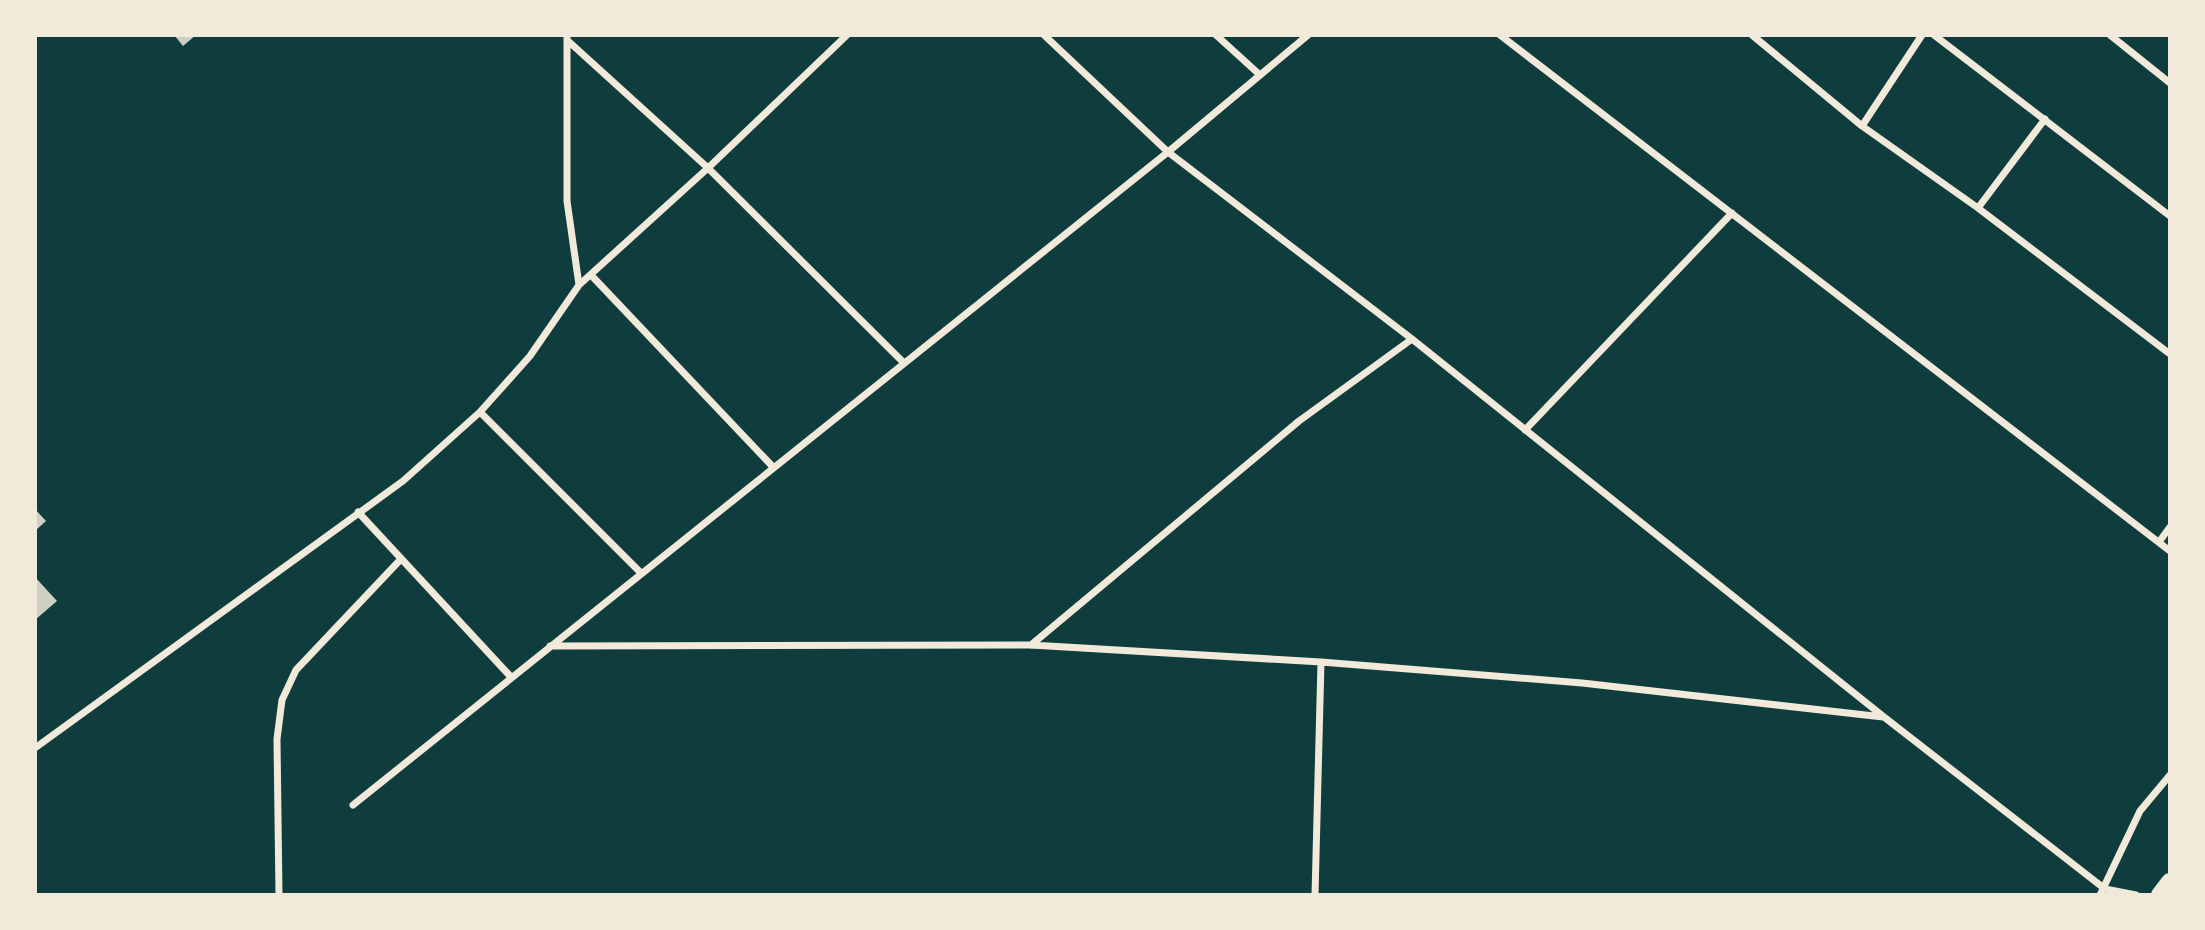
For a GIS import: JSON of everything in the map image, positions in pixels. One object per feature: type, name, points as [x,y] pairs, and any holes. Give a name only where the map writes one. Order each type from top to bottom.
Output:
[{"type":"main road","points":[[2160,895],[2170,882]]},
{"type":"street","points":[[35,748],[403,481],[480,412],[530,356],[579,285],[708,168],[847,35]]},
{"type":"street","points":[[1044,35],[1168,152],[1412,339],[2103,892],[2136,895]]},
{"type":"street","points":[[1216,35],[1260,75]]},
{"type":"street","points":[[353,805],[1168,152],[1308,35]]},
{"type":"street","points":[[1500,35],[2170,551]]},
{"type":"street","points":[[1752,35],[1862,126],[1978,208],[2170,354]]},
{"type":"street","points":[[1862,126],[1922,35]]},
{"type":"street","points":[[1934,35],[2170,216]]},
{"type":"street","points":[[2110,35],[2170,83]]},
{"type":"street","points":[[567,38],[708,168],[904,363]]},
{"type":"street","points":[[567,38],[567,201],[579,285]]},
{"type":"street","points":[[1978,208],[2045,119]]},
{"type":"street","points":[[1525,430],[1732,213]]},
{"type":"street","points":[[591,275],[773,467]]},
{"type":"street","points":[[1031,645],[1299,421],[1412,339]]},
{"type":"street","points":[[480,412],[641,573]]},
{"type":"street","points":[[358,512],[511,677]]},
{"type":"street","points":[[2159,542],[2170,527]]},
{"type":"street","points":[[279,895],[277,739],[282,700],[296,670],[401,559]]},
{"type":"street","points":[[550,646],[1031,645],[1321,662],[1582,683],[1884,717]]},
{"type":"street","points":[[1315,895],[1321,662]]},
{"type":"street","points":[[2103,892],[2140,811],[2170,775]]},
{"type":"building","points":[[174,35],[196,35],[183,46]]},
{"type":"building","points":[[35,509],[46,521],[35,531]]},
{"type":"building","points":[[35,577],[57,601],[35,620]]}]
